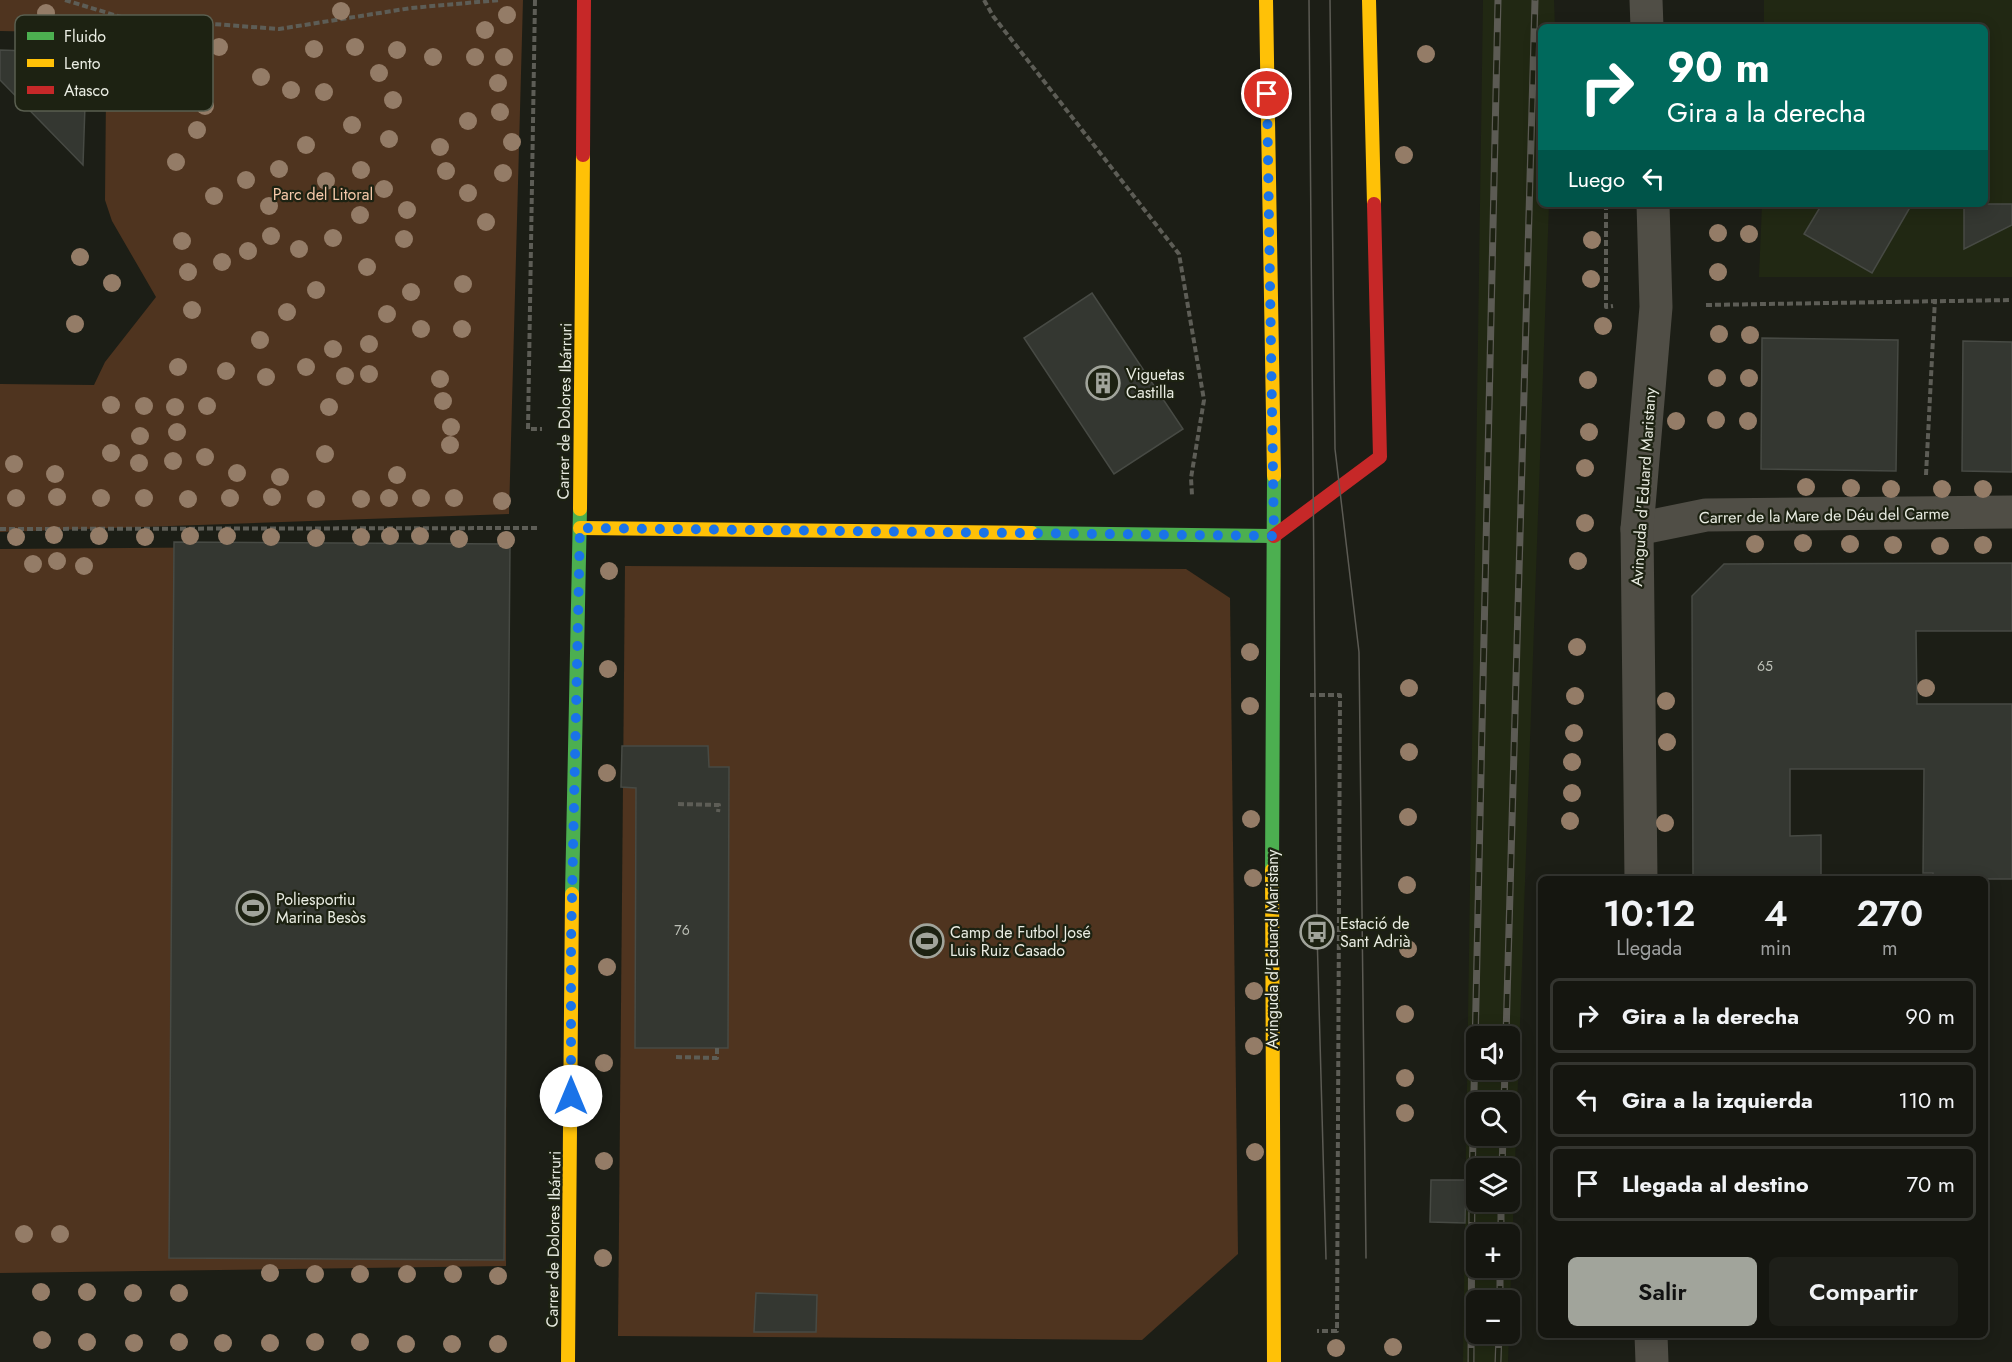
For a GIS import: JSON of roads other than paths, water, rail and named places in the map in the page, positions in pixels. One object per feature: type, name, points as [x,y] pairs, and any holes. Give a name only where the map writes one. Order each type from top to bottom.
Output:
[{"type":"street","name":"Carrer de Dolores Ibárruri","points":[[568,1362],[571,943],[580,528],[584,0]]},
{"type":"street","name":"Avinguda d'Eduard Maristany","points":[[1266,0],[1274,536],[1272,699],[1275,1362]]},
{"type":"street","points":[[580,528],[1274,536],[1380,457],[1369,0]]},
{"type":"street","points":[[1646,0],[1647,24]]},
{"type":"street","name":"Avinguda d'Eduard Maristany","points":[[1641,876],[1636,529],[1656,307],[1653,207]]},
{"type":"street","name":"Carrer de la Mare de Déu del Carme","points":[[1636,529],[1706,515],[2012,512]]},
{"type":"street","points":[[1651,1338],[1652,1362]]},
{"type":"tram line","points":[[1309,0],[1317,932],[1326,1259]]},
{"type":"tram line","points":[[1330,0],[1335,449],[1359,652],[1366,1258]]},
{"type":"railway","points":[[1471,1362],[1472,1183],[1498,0]]},
{"type":"railway","points":[[1506,1026],[1535,0]]},
{"type":"railway","points":[[1504,1092],[1505,1080]]},
{"type":"railway","points":[[1502,1158],[1503,1146]]},
{"type":"railway","points":[[1501,1212],[1501,1224]]},
{"type":"railway","points":[[1500,1278],[1500,1290]]},
{"type":"railway","points":[[1498,1362],[1499,1344]]},
{"type":"place","name":"Viguetas Castilla","points":[[1103,383]]},
{"type":"place","name":"Poliesportiu Marina Besòs","points":[[253,908]]},
{"type":"place","name":"Estació de Sant Adrià","points":[[1317,932]]},
{"type":"place","name":"Camp de Futbol José Luis Ruiz Casado","points":[[927,941]]},
{"type":"park label","name":"Parc del Litoral","points":[[323,194]]}]
